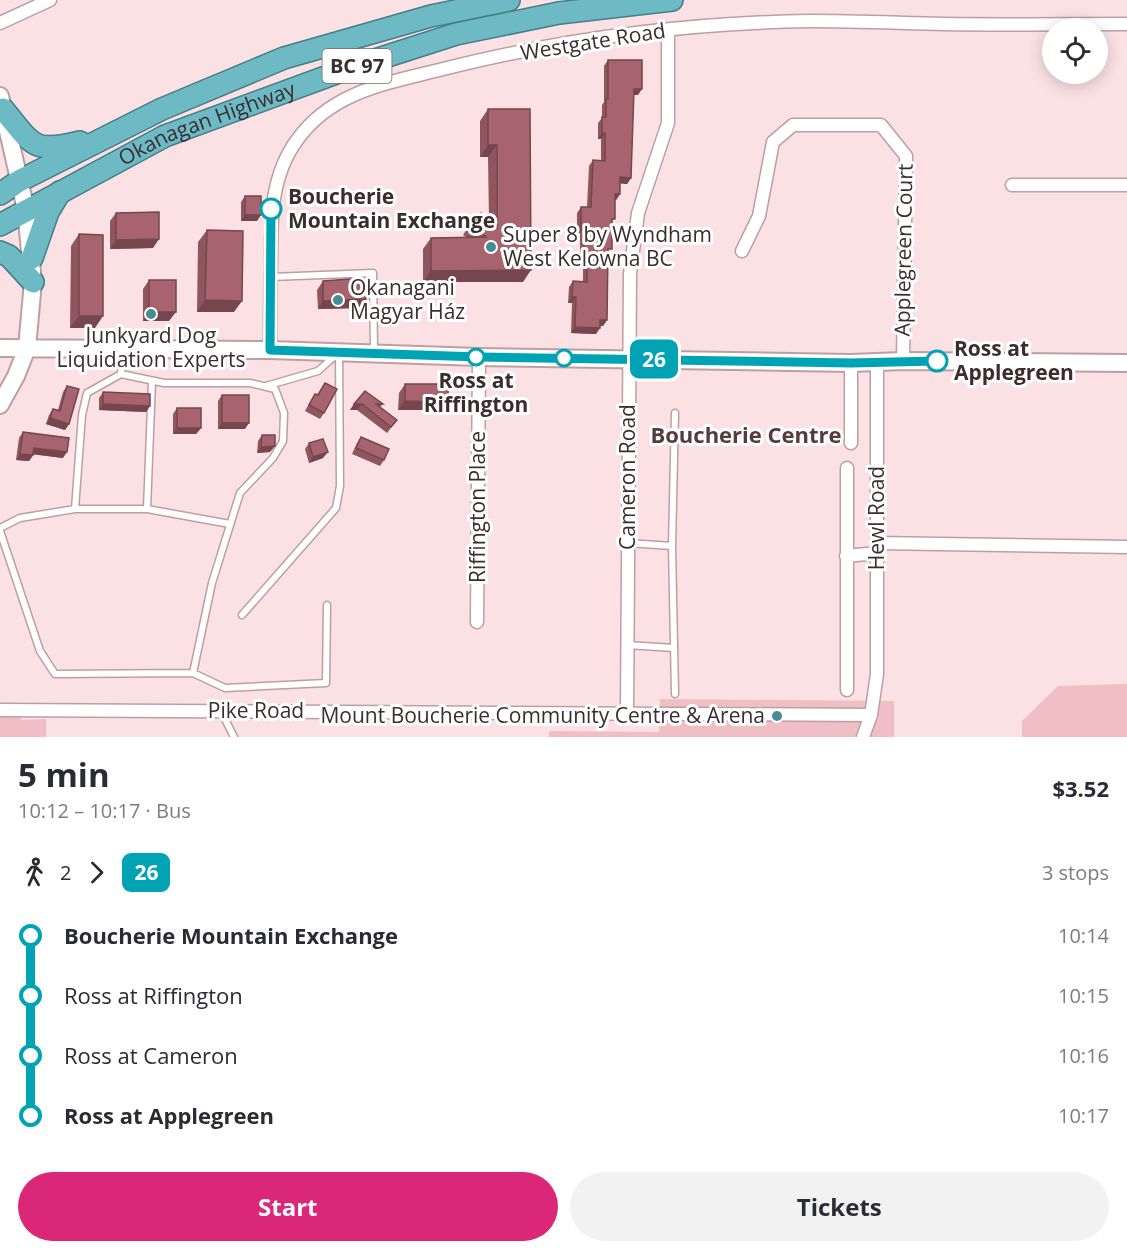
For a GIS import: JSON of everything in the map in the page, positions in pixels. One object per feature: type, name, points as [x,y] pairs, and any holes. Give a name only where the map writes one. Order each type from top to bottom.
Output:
[{"type":"highway","name":"Okanagan Highway","points":[[0,194],[19,181],[162,109],[284,58],[431,16],[509,0]]},
{"type":"highway","name":"Okanagan Highway","points":[[0,225],[165,136],[350,68],[456,34],[559,13],[672,0]]},
{"type":"highway","points":[[1,109],[30,141],[40,147],[54,149],[113,134]]},
{"type":"highway","points":[[32,258],[45,220],[60,192]]},
{"type":"highway","points":[[0,252],[9,256],[33,282]]},
{"type":"street","points":[[0,23],[50,0]]},
{"type":"street","name":"Westgate Road","points":[[270,350],[271,210],[276,184],[285,160],[307,127],[327,109],[348,96],[370,87],[466,63],[546,47],[668,30],[809,21],[1014,25],[1127,24]]},
{"type":"street","name":"Cameron Road","points":[[627,713],[630,274],[638,213],[668,123],[668,30]]},
{"type":"street","points":[[0,405],[16,376],[27,348],[33,282],[26,210],[1,109]]},
{"type":"street","name":"Applegreen Court","points":[[742,251],[759,216],[774,142],[793,125],[881,125],[906,156],[903,361]]},
{"type":"street","points":[[1012,185],[1127,185]]},
{"type":"street","points":[[0,348],[270,350],[479,357],[851,363],[903,361],[1127,363]]},
{"type":"street","name":"Riffington Place","points":[[477,622],[479,357]]},
{"type":"street","name":"Hewl Road","points":[[851,363],[851,443]]},
{"type":"street","name":"Hewl Road","points":[[863,737],[871,715],[877,674],[877,363]]},
{"type":"street","name":"Hewl Road","points":[[847,468],[847,690]]},
{"type":"street","points":[[846,556],[877,548],[1127,547]]},
{"type":"street","name":"Pike Road","points":[[0,710],[871,715]]},
{"type":"lane","points":[[271,277],[373,273],[374,353]]},
{"type":"lane","points":[[121,374],[123,349]]},
{"type":"lane","points":[[265,386],[318,372],[339,352]]},
{"type":"lane","points":[[242,615],[336,508],[340,486],[339,352]]},
{"type":"lane","points":[[75,509],[82,415],[87,393],[121,374],[164,383],[250,383],[275,389],[284,413],[283,441],[273,458],[240,493],[212,583],[193,673]]},
{"type":"lane","points":[[147,509],[152,381]]},
{"type":"lane","points":[[675,413],[672,546],[675,694]]},
{"type":"lane","points":[[230,524],[147,509],[75,509],[20,518],[0,530],[40,651],[56,674],[193,673],[225,688],[326,683],[327,606]]},
{"type":"lane","points":[[628,543],[672,546]]},
{"type":"lane","points":[[627,645],[674,648]]},
{"type":"lane","points":[[221,711],[234,737]]},
{"type":"shaded area","points":[[1127,684],[1127,737],[1022,737],[1022,721],[1058,686]]},
{"type":"shaded area","name":"Mount Boucherie Community Centre & Arena","points":[[660,699],[894,701],[894,737],[549,737],[549,731],[659,732]]},
{"type":"shaded area","points":[[0,714],[21,714],[21,720],[46,719],[46,737],[0,737]]},
{"type":"building","points":[[608,60],[642,60],[642,89],[634,89],[631,178],[620,177],[620,194],[615,194],[612,249],[608,249],[607,320],[600,320],[600,328],[575,327],[576,297],[572,297],[573,281],[587,282],[587,249],[584,249],[581,207],[591,207],[593,160],[605,161],[605,133],[602,133],[602,117],[606,117],[606,99],[608,99]]},
{"type":"building","points":[[488,109],[530,109],[531,270],[431,271],[431,238],[486,237],[471,223],[481,213],[497,228],[497,145],[488,145]]},
{"type":"building","points":[[245,196],[261,196],[261,215],[245,215]]},
{"type":"building","points":[[159,212],[159,239],[116,240],[116,213]]},
{"type":"building","points":[[207,230],[243,231],[242,301],[205,300]]},
{"type":"building","points":[[79,234],[103,235],[103,316],[79,316]]},
{"type":"building","points":[[364,278],[366,299],[323,301],[323,281]]},
{"type":"building","points":[[149,280],[176,280],[176,312],[149,312]]},
{"type":"building","points":[[325,383],[337,389],[324,413],[309,405]]},
{"type":"building","points":[[405,384],[448,384],[448,402],[405,401]]},
{"type":"building","points":[[67,386],[79,389],[69,424],[50,418],[53,409],[60,411]]},
{"type":"building","points":[[365,391],[383,404],[376,404],[397,420],[391,427],[362,404],[354,404]]},
{"type":"building","points":[[103,392],[150,394],[150,406],[103,404]]},
{"type":"building","points":[[222,395],[249,395],[249,423],[222,423]]},
{"type":"building","points":[[177,408],[201,408],[201,428],[177,428]]},
{"type":"building","points":[[23,432],[69,438],[67,452],[34,448],[33,455],[20,454]]},
{"type":"building","points":[[262,435],[275,435],[275,446],[261,447]]},
{"type":"building","points":[[361,437],[389,449],[384,460],[356,448]]},
{"type":"building","points":[[323,439],[328,452],[313,457],[309,443]]},
{"type":"bus line","name":"26","points":[[271,209],[270,350],[479,357],[851,363],[937,361]]},
{"type":"place","name":"Boucherie Mountain Exchange","points":[[271,209]]},
{"type":"place","name":"Super 8 by Wyndham West Kelowna BC","points":[[491,247]]},
{"type":"place","name":"Okanagani Magyar Ház","points":[[338,300]]},
{"type":"place","name":"Junkyard Dog Liquidation Experts","points":[[151,314]]},
{"type":"place","name":"Ross at Riffington","points":[[476,357]]},
{"type":"place","name":"Ross at Applegreen","points":[[937,361]]},
{"type":"place","name":"Mount Boucherie Community Centre & Arena","points":[[777,716]]},
{"type":"district","name":"Boucherie Centre","points":[[746,435]]}]
